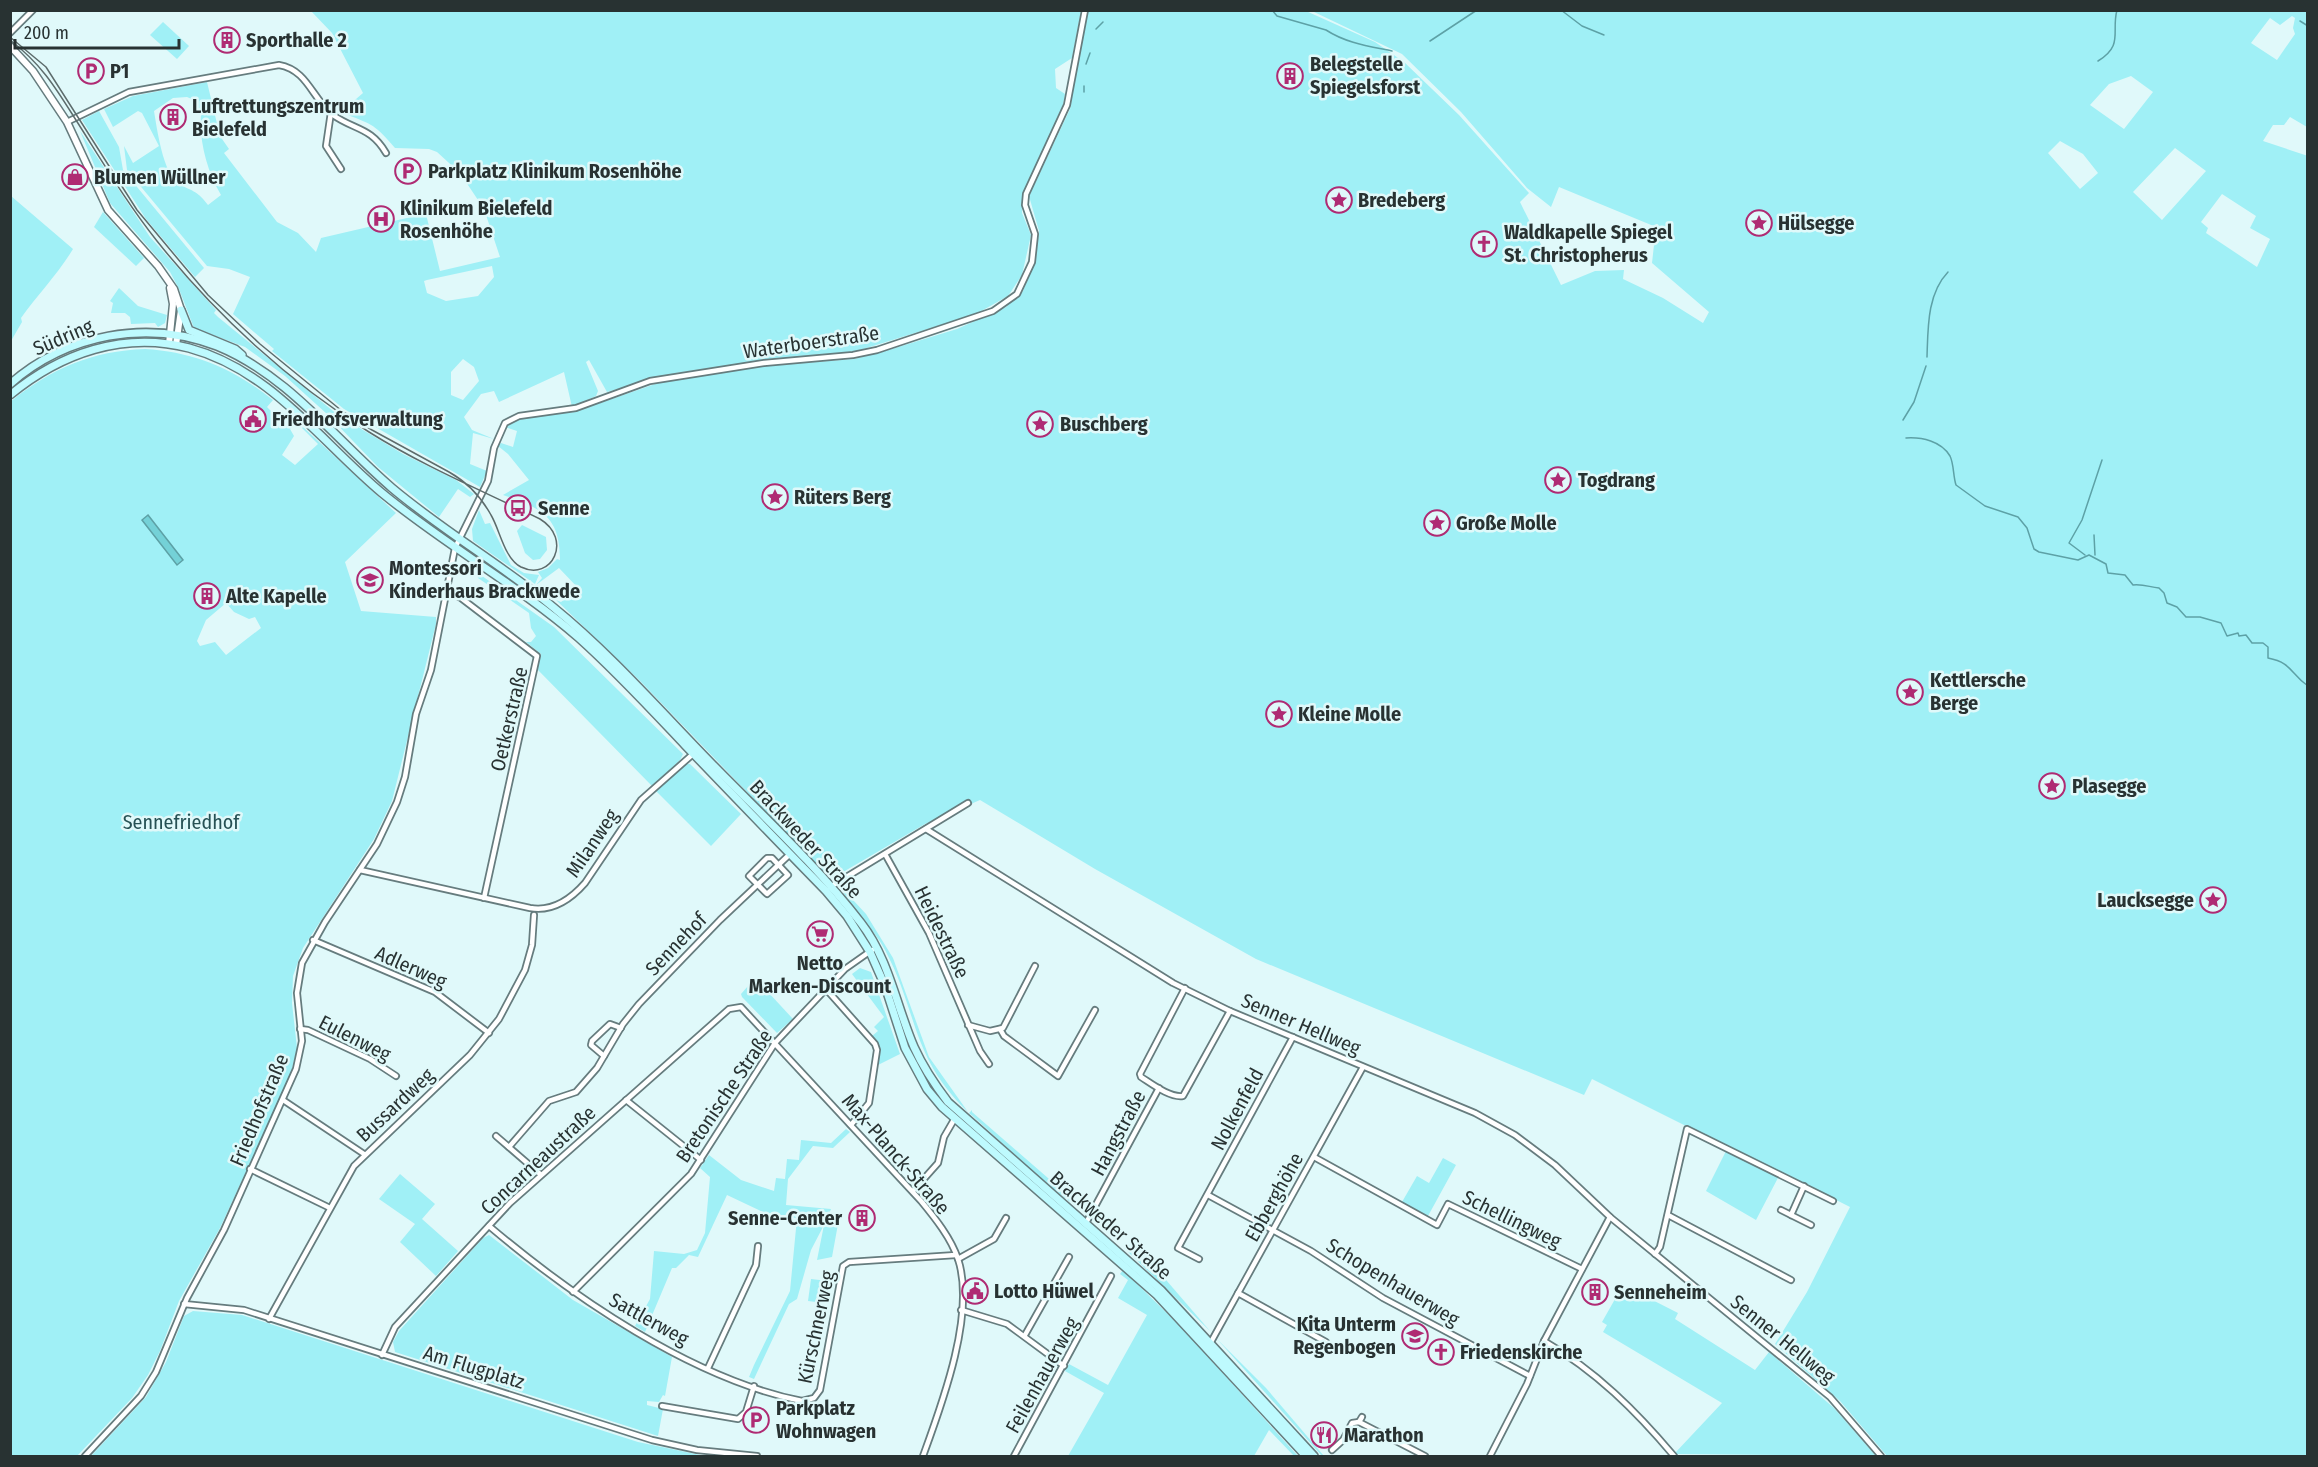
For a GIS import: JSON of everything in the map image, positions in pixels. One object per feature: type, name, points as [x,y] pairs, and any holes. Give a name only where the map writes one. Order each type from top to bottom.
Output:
[{"type":"main road","points":[[181,310],[189,330],[235,349],[250,363]]},
{"type":"main road","name":"Südring","points":[[10,384],[54,354],[89,340],[139,332],[174,335]]},
{"type":"main road","name":"Brackweder Straße","points":[[174,335],[217,346],[250,363],[292,393],[392,488],[458,539],[555,608],[602,651],[830,887],[860,922],[877,947],[922,1065],[956,1116],[1086,1223],[1161,1290],[1314,1456]]},
{"type":"main road","name":"Südring","points":[[10,395],[50,367],[81,353],[127,342],[172,345]]},
{"type":"main road","name":"Brackweder Straße","points":[[172,345],[217,358],[267,387],[375,487],[580,639],[790,854],[847,916],[870,952],[916,1071],[927,1089],[1157,1294],[1306,1456]]},
{"type":"street","points":[[10,33],[33,10]]},
{"type":"street","name":"Waterboerstraße","points":[[455,548],[488,480],[501,427],[513,417],[568,411],[651,381],[764,363],[853,355],[877,350],[958,325],[993,311],[1011,300],[1025,281],[1034,252],[1035,234],[1025,205],[1026,194],[1067,105],[1085,10]]},
{"type":"street","points":[[10,46],[33,71],[67,122],[108,210],[166,276],[174,289],[181,310],[172,345]]},
{"type":"street","points":[[67,122],[129,92],[273,65],[286,67],[299,74],[331,112],[367,130],[386,153]]},
{"type":"street","points":[[331,112],[326,130],[326,146],[341,169]]},
{"type":"street","points":[[166,276],[172,297],[174,335]]},
{"type":"street","name":"Friedhofstraße","points":[[85,1456],[141,1396],[150,1383],[166,1352],[184,1304],[224,1230],[283,1100],[299,1060],[300,1029],[297,993],[299,973],[313,940],[360,870],[388,822],[401,789],[416,714],[431,670],[455,548]]},
{"type":"street","name":"Oetkerstraße","points":[[446,590],[537,656],[484,898]]},
{"type":"street","name":"Milanweg","points":[[360,870],[535,909],[565,902],[585,883],[641,800],[693,754]]},
{"type":"street","points":[[830,887],[968,803]]},
{"type":"street","name":"Senner Hellweg","points":[[926,829],[1185,988],[1230,1011],[1498,1124],[1554,1165],[1610,1217],[1830,1397],[1881,1456]]},
{"type":"street","name":"Sennehof","points":[[509,1147],[549,1101],[576,1092],[604,1056],[621,1028],[669,972],[790,854]]},
{"type":"street","name":"Heidestraße","points":[[885,854],[929,933],[968,1025],[989,1064]]},
{"type":"street","points":[[770,857],[787,877],[769,894],[758,885],[750,874],[770,857]]},
{"type":"street","name":"Bussardweg","points":[[269,1319],[345,1180],[364,1154],[470,1055],[489,1033],[511,999],[525,970],[531,945],[534,915]]},
{"type":"street","name":"Adlerweg","points":[[313,940],[435,992],[489,1033]]},
{"type":"street","name":"Bretonische Straße","points":[[573,1292],[688,1177],[701,1160],[755,1070],[775,1043],[845,969],[877,947]]},
{"type":"street","points":[[968,1025],[983,1030],[1000,1029],[1008,1020],[1035,966]]},
{"type":"street","name":"Hangstraße","points":[[1185,988],[1140,1074],[1141,1077],[1159,1088],[1178,1097],[1183,1096],[1230,1011]]},
{"type":"street","points":[[826,989],[875,1044],[877,1050],[869,1103],[851,1125]]},
{"type":"street","name":"Max-Planck-Straße","points":[[737,1006],[747,1011],[913,1191],[937,1221],[957,1257],[962,1280],[961,1310],[951,1372],[923,1456]]},
{"type":"street","name":"Concarneaustraße","points":[[382,1355],[394,1328],[540,1174],[729,1009],[737,1006]]},
{"type":"street","points":[[1000,1029],[1004,1036],[1058,1076],[1095,1010]]},
{"type":"street","points":[[604,1056],[591,1045],[591,1041],[610,1024],[621,1028]]},
{"type":"street","name":"Eulenweg","points":[[300,1029],[370,1059],[396,1076]]},
{"type":"street","name":"Nolkenfeld","points":[[1199,1259],[1178,1248],[1293,1037]]},
{"type":"street","name":"Ebberghöhe","points":[[1211,1342],[1364,1067]]},
{"type":"street","name":"Hangstraße","points":[[1086,1223],[1159,1088]]},
{"type":"street","points":[[283,1100],[364,1154]]},
{"type":"street","points":[[626,1100],[701,1160]]},
{"type":"street","points":[[913,1191],[938,1163],[944,1137],[956,1116]]},
{"type":"street","points":[[1655,1254],[1660,1247],[1687,1129],[1833,1201]]},
{"type":"street","points":[[496,1136],[540,1174]]},
{"type":"street","name":"Schellingweg","points":[[1314,1157],[1437,1225],[1448,1204],[1581,1269]]},
{"type":"street","points":[[250,1169],[330,1208]]},
{"type":"street","points":[[1791,1215],[1804,1186]]},
{"type":"street","points":[[1208,1195],[1273,1230]]},
{"type":"street","points":[[1781,1210],[1811,1225]]},
{"type":"street","points":[[1668,1215],[1791,1280]]},
{"type":"street","points":[[1499,1456],[1490,1455],[1530,1376],[1544,1341],[1610,1217]]},
{"type":"street","points":[[957,1257],[994,1239],[1006,1218]]},
{"type":"street","name":"Sattlerweg","points":[[489,1226],[573,1292],[638,1333],[708,1368],[754,1386],[802,1401],[814,1398]]},
{"type":"street","name":"Schopenhauerweg","points":[[1273,1230],[1311,1251],[1383,1298],[1530,1376]]},
{"type":"street","points":[[708,1368],[756,1265],[758,1246]]},
{"type":"street","name":"Kürschnerweg","points":[[814,1398],[821,1386],[843,1266],[849,1262],[957,1257]]},
{"type":"street","points":[[1025,1335],[1069,1257]]},
{"type":"street","name":"Feilenhauerweg","points":[[1014,1456],[1111,1276]]},
{"type":"street","points":[[1238,1293],[1326,1342]]},
{"type":"street","name":"Am Flugplatz","points":[[184,1304],[236,1309],[566,1411],[652,1440],[697,1450],[757,1456]]},
{"type":"street","points":[[961,1310],[998,1320],[1025,1335],[1064,1366]]},
{"type":"street","points":[[1544,1341],[1576,1361],[1609,1387],[1645,1422],[1674,1456]]},
{"type":"street","points":[[662,1406],[738,1419],[746,1412],[754,1386]]},
{"type":"street","points":[[1332,1450],[1343,1440],[1352,1423],[1360,1419],[1425,1456]]},
{"type":"green space","points":[[311,11],[1081,11],[1072,58],[1055,69],[1056,88],[1065,94],[1063,105],[1022,196],[1022,213],[1031,235],[1022,275],[1008,296],[976,314],[857,351],[758,361],[676,373],[607,392],[589,360],[586,362],[598,391],[596,396],[572,407],[564,372],[499,402],[494,391],[481,394],[464,417],[472,430],[494,439],[473,433],[470,464],[487,471],[480,487],[344,409],[272,351],[274,349],[233,314],[250,277],[229,269],[207,266],[127,170],[124,146],[133,163],[159,146],[142,113],[138,111],[113,127],[104,109],[133,96],[207,82],[220,136],[229,149],[224,153],[277,222],[298,233],[316,252],[321,238],[426,214],[440,271],[500,257],[484,209],[460,173],[437,152],[429,149],[395,148],[371,125],[341,112],[363,93],[332,33]],"holes":[[[187,97],[194,100],[191,111],[201,114],[201,135],[205,156],[221,195],[208,205],[197,193],[173,178],[168,170],[159,139],[154,111],[173,98]],[[492,266],[494,277],[478,296],[446,301],[427,293],[424,281]],[[463,359],[474,367],[479,381],[463,400],[451,395],[451,372]]]},
{"type":"green space","points":[[1087,11],[1306,11],[1375,42],[1404,62],[1459,115],[1529,193],[1520,202],[1561,285],[1595,271],[1624,270],[1623,279],[1663,298],[1703,323],[1709,312],[1652,263],[1656,227],[1559,187],[1551,207],[1527,188],[1461,112],[1402,54],[1312,11],[2307,11],[2307,127],[2290,117],[2284,125],[2273,125],[2263,141],[2308,156],[2307,1456],[1887,1456],[1840,1401],[1775,1344],[1807,1292],[1850,1207],[1781,1172],[1756,1220],[1706,1191],[1728,1147],[1592,1079],[1584,1095],[1256,959],[1095,869],[980,800],[925,824],[838,875],[825,873],[640,681],[556,600],[561,602],[579,589],[559,568],[536,585],[542,578],[538,572],[548,568],[557,559],[560,560],[557,534],[553,524],[539,510],[503,495],[529,480],[508,454],[498,446],[501,443],[513,447],[517,431],[505,427],[514,420],[523,418],[574,412],[658,383],[765,366],[854,359],[957,329],[1006,307],[1023,291],[1036,257],[1039,231],[1029,196],[1070,109]],"holes":[[[2292,16],[2295,18],[2293,28],[2295,34],[2277,60],[2251,43],[2270,18],[2280,25]],[[2131,76],[2153,92],[2124,129],[2090,105],[2109,84]],[[2060,141],[2083,154],[2098,173],[2080,189],[2048,153]],[[2175,148],[2206,171],[2162,220],[2133,192]],[[2222,194],[2256,216],[2250,228],[2270,239],[2257,267],[2206,233],[2208,228],[2201,222]]]},
{"type":"green space","points":[[163,22],[189,46],[177,59],[150,35]]},
{"type":"green space","points":[[99,111],[119,147],[123,170],[204,268],[195,277],[146,219],[82,120]]},
{"type":"green space","points":[[80,131],[150,237],[216,310],[214,313],[218,317],[338,415],[403,454],[456,480],[474,494],[470,497],[458,489],[439,517],[378,467],[327,414],[285,376],[245,347],[194,328],[170,272],[110,203]]},
{"type":"green space","points":[[11,196],[73,249],[21,318],[22,322],[11,341]]},
{"type":"green space","points":[[103,212],[144,258],[136,266],[94,227]]},
{"type":"green space","points":[[119,288],[138,306],[167,315],[165,323],[158,327],[155,323],[131,324],[130,317],[125,313],[111,313],[113,303],[110,301]]},
{"type":"green space","name":"Sennefriedhof","points":[[126,350],[163,351],[197,358],[244,379],[273,400],[267,407],[281,421],[288,415],[296,423],[290,429],[294,436],[282,455],[295,465],[318,444],[303,427],[396,513],[345,562],[361,611],[436,617],[436,624],[392,801],[374,839],[303,948],[293,976],[292,1003],[297,1048],[290,1077],[220,1228],[179,1301],[148,1375],[132,1398],[77,1456],[11,1456],[10,402],[57,371],[90,358]],"holes":[[[226,603],[234,612],[249,619],[255,617],[261,628],[226,655],[215,642],[200,646],[197,641],[206,620]]]},
{"type":"green space","points":[[479,510],[485,524],[490,523],[511,565],[524,573],[539,575],[535,584],[473,541],[472,529]]},
{"type":"green space","points":[[522,525],[546,537],[547,550],[540,559],[533,560],[525,553],[517,531]]},
{"type":"green space","points":[[475,571],[554,627],[683,754],[680,760],[652,786],[537,669],[541,654],[526,642],[531,642],[536,636],[531,628],[529,613],[478,578]]},
{"type":"green space","points":[[685,764],[690,764],[741,814],[711,846],[656,791]]},
{"type":"green space","points":[[840,886],[866,914],[893,958],[929,1057],[968,1112],[949,1092],[936,1073],[925,1053],[896,973],[885,950]]},
{"type":"green space","points":[[860,968],[871,972],[900,1054],[878,1065],[879,1047],[872,1036],[878,1031],[874,1027],[884,1017],[852,974]]},
{"type":"green space","points":[[755,978],[793,1019],[777,1033],[742,997],[741,994]]},
{"type":"green space","points":[[972,1110],[1086,1211],[1064,1197],[1029,1167],[969,1113]]},
{"type":"green space","points":[[846,1129],[850,1132],[833,1148],[813,1146],[788,1179],[786,1205],[831,1209],[826,1222],[838,1224],[832,1257],[817,1260],[824,1225],[811,1250],[797,1299],[789,1304],[754,1379],[749,1377],[790,1291],[797,1218],[769,1215],[727,1195],[698,1257],[689,1255],[676,1268],[672,1268],[645,1332],[635,1326],[650,1299],[654,1251],[684,1254],[697,1250],[705,1233],[710,1177],[700,1168],[709,1155],[741,1180],[774,1191],[776,1178],[785,1179],[787,1159],[799,1160],[801,1140],[831,1143]]},
{"type":"green space","points":[[1443,1158],[1456,1165],[1428,1216],[1402,1202],[1417,1176],[1429,1183]]},
{"type":"green space","points":[[400,1174],[435,1204],[422,1219],[458,1251],[436,1276],[400,1242],[415,1224],[379,1199]]},
{"type":"green space","points":[[489,1235],[573,1300],[672,1357],[665,1396],[663,1395],[659,1402],[647,1401],[647,1405],[663,1409],[658,1436],[395,1352],[393,1342],[399,1331],[483,1238]]},
{"type":"green space","points":[[1128,1243],[1154,1266],[1210,1331],[1124,1248]]},
{"type":"green space","points":[[1123,1270],[1180,1326],[1298,1456],[1294,1456],[1269,1430],[1254,1456],[1068,1456],[1104,1393],[1065,1371],[1069,1364],[1108,1385],[1147,1315],[1118,1298],[1128,1280],[1120,1274]]},
{"type":"green space","points":[[811,1279],[828,1281],[824,1303],[808,1301]]},
{"type":"green space","points":[[1623,1285],[1678,1313],[1675,1319],[1755,1370],[1769,1352],[1834,1408],[1876,1456],[1675,1453],[1722,1403],[1603,1332],[1607,1325],[1602,1322]]},
{"type":"green space","points":[[193,1311],[242,1315],[638,1442],[705,1456],[91,1456],[146,1397],[166,1362],[184,1316]]},
{"type":"green space","points":[[1217,1339],[1266,1388],[1324,1456],[1322,1456]]},
{"type":"shaded area","points":[[148,515],[183,560],[177,565],[142,520]]},
{"type":"waterway","points":[[1272,10],[1277,16],[1326,30],[1349,41],[1392,51]]},
{"type":"waterway","points":[[1430,41],[1477,10]]},
{"type":"waterway","points":[[1561,10],[1582,26],[1604,35]]},
{"type":"waterway","points":[[2098,61],[2114,44],[2117,10]]},
{"type":"waterway","points":[[2300,21],[2308,26]]},
{"type":"waterway","points":[[1096,29],[1103,22]]},
{"type":"waterway","points":[[1086,64],[1090,53]]},
{"type":"waterway","points":[[1084,86],[1084,92]]},
{"type":"waterway","points":[[1927,357],[1932,301],[1936,290],[1948,272]]},
{"type":"waterway","points":[[1903,420],[1914,402],[1926,366]]},
{"type":"waterway","points":[[1906,438],[1925,439],[1942,447],[1950,456],[1956,485],[1985,506],[2018,517],[2027,528],[2034,549],[2078,560],[2089,555],[2106,564],[2108,573],[2125,575],[2133,585],[2159,588],[2164,593],[2167,603],[2177,607],[2186,617],[2200,617],[2221,623],[2227,636],[2238,633],[2239,636],[2246,635],[2252,643],[2263,643],[2268,647],[2268,658],[2287,666],[2308,686]]},
{"type":"waterway","points":[[2085,555],[2069,543],[2082,520],[2102,460]]},
{"type":"waterway","points":[[2094,535],[2095,555]]},
{"type":"tram line","points":[[10,37],[46,67],[137,210],[208,295],[260,344],[342,411],[456,476],[462,480],[468,485],[487,508],[506,551],[515,563],[532,570],[542,569],[549,564],[557,547],[550,527],[540,519],[475,488],[453,478],[369,432],[311,392],[255,346],[229,321],[203,295],[157,241],[127,200],[50,81],[33,60],[10,40]]},
{"type":"place","name":"Sporthalle 2","points":[[227,40]]},
{"type":"place","name":"P1","points":[[91,71]]},
{"type":"place","name":"Belegstelle Spiegelsforst","points":[[1290,76]]},
{"type":"place","name":"Luftrettungszentrum Bielefeld","points":[[173,117]]},
{"type":"place","name":"Parkplatz Klinikum Rosenhöhe","points":[[408,171]]},
{"type":"place","name":"Blumen Wüllner","points":[[75,177]]},
{"type":"place","name":"Bredeberg","points":[[1339,200]]},
{"type":"place","name":"Klinikum Bielefeld Rosenhöhe","points":[[381,219]]},
{"type":"place","name":"Hülsegge","points":[[1759,223]]},
{"type":"place","name":"Waldkapelle Spiegel St. Christopherus","points":[[1484,244]]},
{"type":"place","name":"Friedhofsverwaltung","points":[[253,419]]},
{"type":"place","name":"Buschberg","points":[[1040,424]]},
{"type":"place","name":"Togdrang","points":[[1558,480]]},
{"type":"place","name":"Rüters Berg","points":[[775,497]]},
{"type":"place","name":"Senne","points":[[518,508]]},
{"type":"place","name":"Große Molle","points":[[1437,523]]},
{"type":"place","name":"Montessori Kinderhaus Brackwede","points":[[370,580]]},
{"type":"place","name":"Alte Kapelle","points":[[207,596]]},
{"type":"place","name":"Kettlersche Berge","points":[[1910,692]]},
{"type":"place","name":"Kleine Molle","points":[[1279,714]]},
{"type":"place","name":"Plasegge","points":[[2052,786]]},
{"type":"place","name":"Laucksegge","points":[[2213,900]]},
{"type":"place","name":"Netto Marken-Discount","points":[[820,934]]},
{"type":"place","name":"Senne-Center","points":[[862,1218]]},
{"type":"place","name":"Lotto Hüwel","points":[[975,1291]]},
{"type":"place","name":"Senneheim","points":[[1595,1292]]},
{"type":"place","name":"Kita Unterm Regenbogen","points":[[1415,1336]]},
{"type":"place","name":"Friedenskirche","points":[[1441,1352]]},
{"type":"place","name":"Parkplatz Wohnwagen","points":[[756,1420]]},
{"type":"place","name":"Marathon","points":[[1324,1435]]}]
